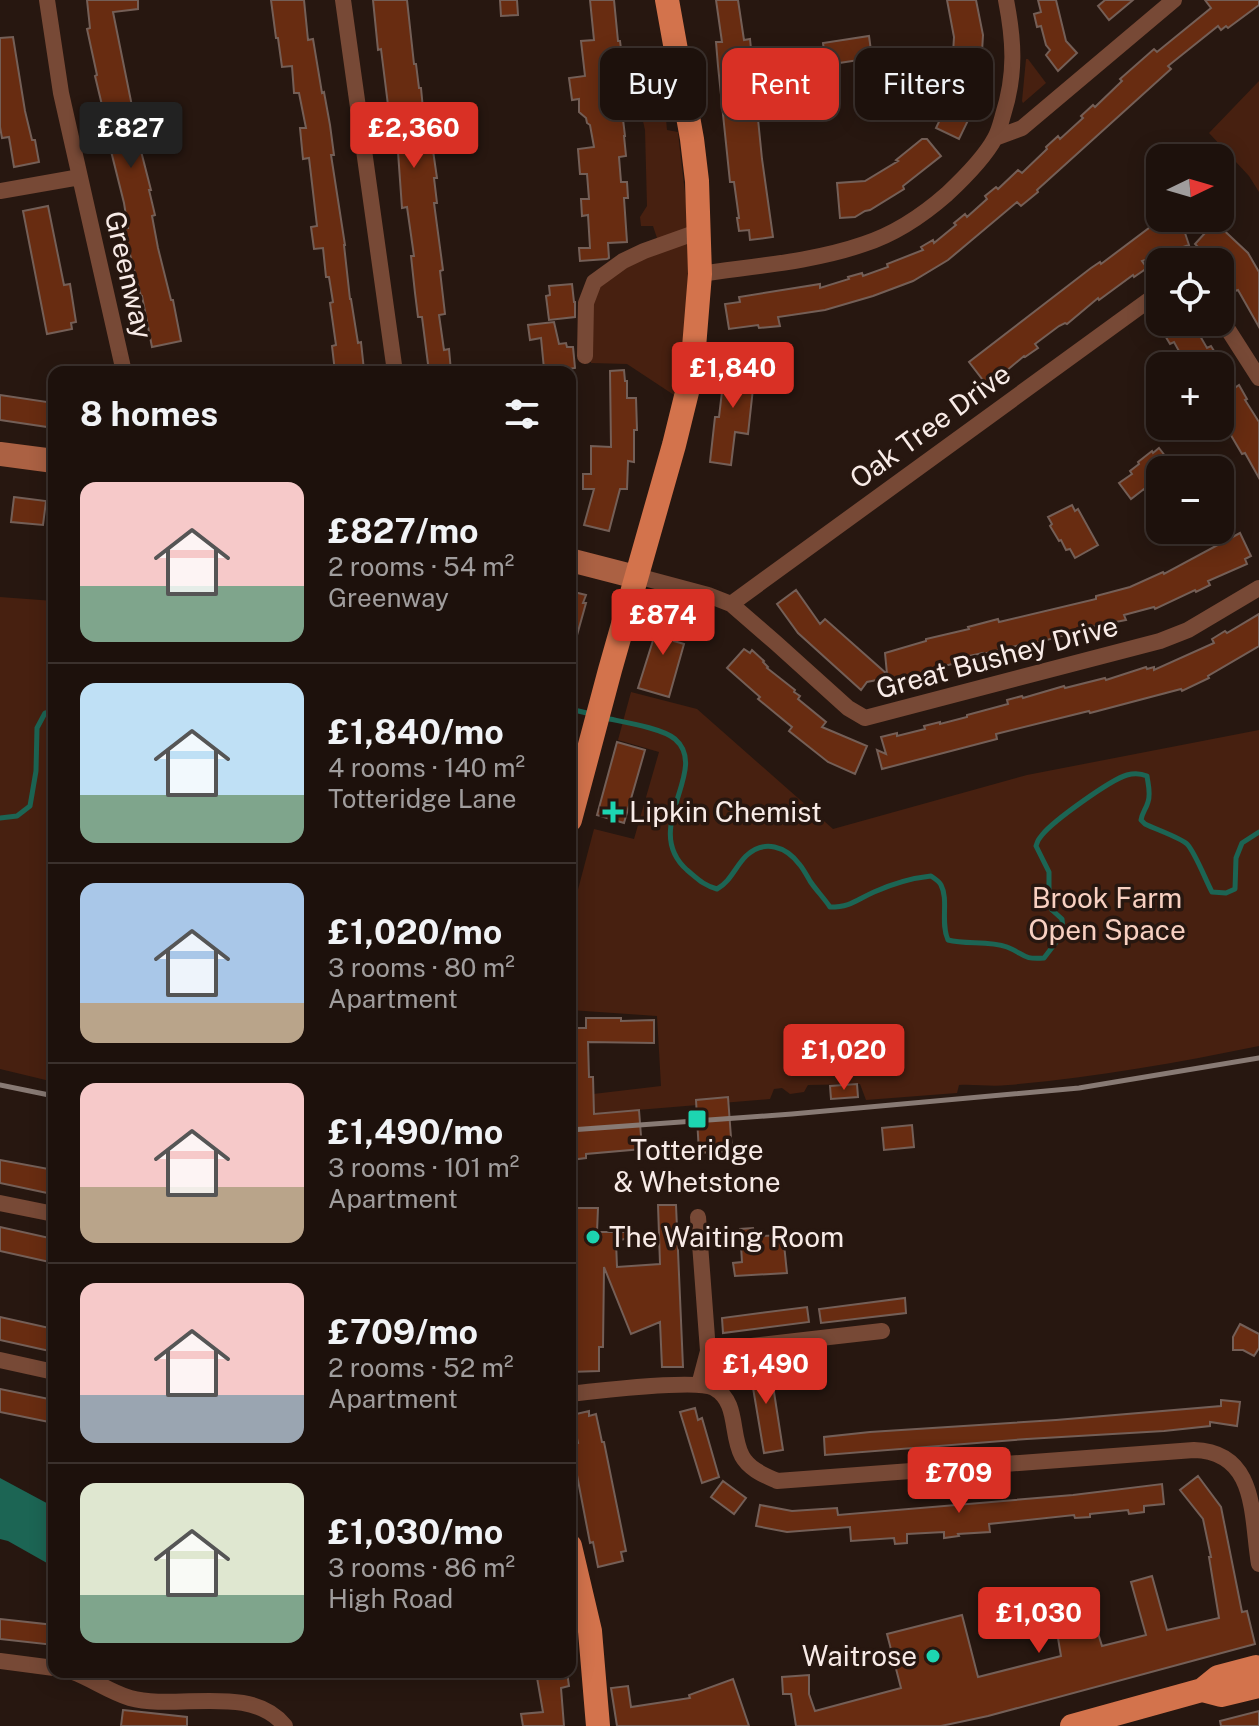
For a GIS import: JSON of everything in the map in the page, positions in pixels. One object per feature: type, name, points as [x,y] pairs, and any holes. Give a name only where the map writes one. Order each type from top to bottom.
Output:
[{"type":"main road","points":[[576,796],[689,384],[700,274],[700,231],[692,139],[667,0]]},
{"type":"main road","points":[[576,1572],[590,1631],[598,1726]]},
{"type":"main road","points":[[1072,1726],[1202,1690],[1218,1677],[1259,1668]]},
{"type":"main road","points":[[1202,1690],[1221,1695],[1259,1686]]},
{"type":"street","name":"Greenway","points":[[47,0],[61,93],[123,366]]},
{"type":"street","points":[[343,0],[394,366]]},
{"type":"street","points":[[700,274],[812,257],[862,245],[892,233],[936,204],[958,183],[995,138],[1009,95],[1014,58],[1006,0]]},
{"type":"street","points":[[995,138],[1022,128],[1174,0]]},
{"type":"street","points":[[0,191],[80,177]]},
{"type":"street","points":[[585,356],[586,303],[594,282],[623,261],[700,231]]},
{"type":"street","name":"Oak Tree Drive","points":[[731,604],[1146,302]]},
{"type":"street","points":[[1232,336],[1259,378]]},
{"type":"street","points":[[0,454],[48,460]]},
{"type":"street","points":[[576,562],[637,577]]},
{"type":"street","name":"Great Bushey Drive","points":[[637,577],[731,604],[855,714],[865,718],[1160,641],[1188,630],[1259,588]]},
{"type":"street","points":[[0,1203],[48,1213]]},
{"type":"street","points":[[698,1217],[708,1351],[699,1385]]},
{"type":"street","points":[[708,1351],[882,1331]]},
{"type":"street","points":[[0,1360],[48,1371]]},
{"type":"street","points":[[576,1393],[625,1388],[713,1387],[730,1406],[742,1456],[752,1468],[777,1481],[1194,1450],[1217,1453],[1241,1472],[1247,1486],[1259,1564]]},
{"type":"street","points":[[0,1661],[48,1667]]},
{"type":"street","points":[[86,1678],[129,1698],[154,1702],[238,1702],[264,1707],[285,1726]]},
{"type":"green space","points":[[1026,59],[1046,83],[1023,103],[1022,101]]},
{"type":"green space","points":[[1259,81],[1259,192],[1234,160],[1234,144],[1219,144],[1209,133]]},
{"type":"green space","points":[[643,120],[666,120],[667,130],[678,132],[689,227],[691,285],[674,395],[627,364],[591,363],[591,304],[600,287],[657,238],[653,226],[641,226],[640,217],[647,206]]},
{"type":"green space","points":[[0,597],[48,601],[48,1081],[0,1069]]},
{"type":"green space","name":"Brook Farm Open Space","points":[[631,692],[697,709],[833,829],[1027,775],[1259,730],[1259,1046],[1071,1078],[1002,1086],[959,1085],[957,1093],[866,1100],[860,1084],[808,1085],[804,1092],[790,1094],[782,1088],[774,1089],[770,1099],[577,1115],[576,1096],[661,1086],[657,1016],[576,1010],[576,897],[594,829],[634,839],[659,752],[618,740]]},
{"type":"water","points":[[0,1478],[48,1504],[48,1564],[0,1539]]},
{"type":"building","points":[[87,0],[138,0],[138,9],[113,12],[132,116],[151,190],[158,248],[181,341],[152,347],[128,247],[124,203],[95,76],[87,29],[90,28]]},
{"type":"building","points":[[271,0],[304,0],[308,40],[313,39],[330,125],[334,155],[331,155],[350,299],[364,366],[334,366],[332,346],[336,345],[329,277],[326,277],[323,248],[314,249],[311,227],[317,226],[309,158],[303,159],[300,128],[306,128],[299,93],[294,93],[292,66],[282,67]]},
{"type":"building","points":[[373,0],[407,0],[414,64],[423,109],[427,109],[437,178],[434,178],[437,203],[434,203],[445,314],[439,315],[444,350],[449,349],[451,366],[428,366],[422,317],[418,317],[407,207],[402,208],[398,152],[381,49],[378,50]]},
{"type":"building","points":[[500,0],[517,0],[518,15],[501,16]]},
{"type":"building","points":[[590,0],[614,0],[621,48],[600,48],[600,120],[623,120],[626,156],[619,157],[621,182],[627,182],[628,198],[624,198],[627,242],[608,243],[607,259],[580,261],[579,248],[590,248],[588,215],[582,216],[581,199],[589,199],[587,174],[580,174],[578,149],[594,147],[590,125],[579,112],[579,99],[572,100],[569,78],[585,76],[581,41],[594,40]]},
{"type":"building","points":[[716,0],[738,0],[744,40],[750,39],[751,48],[722,48],[722,105],[716,42],[722,42]]},
{"type":"building","points":[[947,0],[976,0],[983,35],[982,48],[953,48]]},
{"type":"building","points":[[1038,0],[1056,0],[1066,41],[1077,53],[1058,71],[1046,55],[1050,50],[1041,26],[1037,27],[1034,14],[1041,12]]},
{"type":"building","points":[[1105,0],[1133,0],[1109,20],[1098,6]]},
{"type":"building","points":[[1205,0],[1259,0],[1259,5],[1228,28],[1226,26],[1221,30],[1218,26],[1168,66],[1171,69],[1038,192],[1021,206],[1017,202],[948,260],[913,281],[873,296],[825,310],[778,317],[780,326],[729,329],[725,304],[740,302],[739,297],[820,284],[820,288],[888,267],[887,264],[923,250],[921,247],[933,240],[934,243],[956,225],[954,223],[965,214],[967,217],[987,199],[985,196],[996,187],[998,189],[1018,170],[1022,173],[1046,147],[1058,136],[1060,139],[1154,49],[1157,52],[1211,8]]},
{"type":"building","points":[[869,36],[871,48],[855,48],[855,61],[839,63],[839,48],[824,48],[823,43]]},
{"type":"building","points":[[13,37],[25,111],[39,162],[14,167],[9,137],[2,138],[0,127],[0,38]]},
{"type":"building","points":[[724,120],[758,120],[773,237],[750,240],[749,230],[739,231],[734,182],[730,182]]},
{"type":"building","points":[[940,120],[968,120],[959,139],[936,128]]},
{"type":"building","points":[[922,139],[927,139],[941,156],[903,186],[904,189],[870,210],[855,217],[840,218],[837,183],[865,181],[898,161]]},
{"type":"building","points":[[48,206],[64,285],[70,284],[76,322],[71,323],[72,329],[47,334],[23,211]]},
{"type":"building","points":[[1146,230],[1185,232],[1189,245],[1146,248],[1146,260],[1142,261],[1146,269],[1098,298],[1067,324],[1059,326],[1035,344],[1038,348],[986,384],[969,362],[1091,268]]},
{"type":"building","points":[[1206,232],[1226,232],[1248,253],[1259,272],[1259,327],[1238,290],[1234,289],[1234,248],[1199,248],[1195,244]]},
{"type":"building","points":[[572,284],[575,317],[549,320],[546,296],[550,295],[549,286]]},
{"type":"building","points":[[554,322],[559,344],[566,343],[567,347],[573,347],[575,366],[544,366],[541,338],[530,340],[528,325]]},
{"type":"building","points":[[1165,336],[1200,336],[1207,348],[1211,346],[1215,352],[1180,352],[1174,342],[1170,344]]},
{"type":"building","points":[[736,359],[756,361],[748,434],[735,432],[731,465],[710,462],[723,383],[726,383],[728,366],[735,367]]},
{"type":"building","points":[[624,370],[627,398],[636,398],[637,430],[634,430],[634,462],[628,461],[627,489],[620,489],[609,531],[584,525],[594,489],[583,489],[583,474],[591,474],[591,446],[611,447],[610,371]]},
{"type":"building","points":[[1234,384],[1236,387],[1239,385],[1259,422],[1259,478],[1245,453],[1242,454],[1234,440]]},
{"type":"building","points":[[0,395],[48,402],[48,427],[0,420]]},
{"type":"building","points":[[1159,448],[1165,456],[1146,456],[1146,490],[1131,499],[1119,483],[1132,474],[1130,471],[1138,462],[1152,451]]},
{"type":"building","points":[[14,497],[46,501],[43,525],[11,522]]},
{"type":"building","points":[[1072,505],[1075,511],[1078,509],[1098,545],[1075,558],[1070,549],[1066,550],[1059,541],[1048,517]]},
{"type":"building","points":[[1240,533],[1251,556],[1245,559],[1247,564],[1208,581],[1210,585],[1196,592],[1155,609],[1124,615],[1126,620],[1085,628],[1085,632],[1079,634],[955,659],[956,663],[926,673],[893,681],[892,677],[867,682],[861,690],[798,633],[777,604],[796,590],[820,624],[825,619],[887,674],[885,653],[998,619],[999,622],[1096,599],[1096,596],[1164,574],[1220,544],[1234,544],[1234,536]]},
{"type":"building","points":[[576,592],[586,595],[583,603],[586,603],[576,639]]},
{"type":"building","points":[[662,612],[682,618],[674,641],[684,644],[669,697],[638,688]]},
{"type":"building","points":[[1259,614],[1259,646],[1182,691],[996,734],[997,739],[882,769],[877,750],[886,754],[881,737],[897,733],[897,736],[925,729],[924,726],[967,717],[1008,704],[1007,700],[1022,696],[1106,680],[1146,667],[1154,667],[1154,670],[1214,643],[1212,639]]},
{"type":"building","points":[[744,649],[750,653],[752,650],[767,668],[795,690],[800,696],[798,699],[826,722],[822,727],[867,746],[855,774],[828,762],[789,731],[792,727],[727,668]]},
{"type":"building","points":[[617,742],[645,750],[624,823],[597,815]]},
{"type":"building","points":[[586,1018],[654,1020],[654,1043],[588,1042],[594,1114],[639,1110],[642,1149],[586,1154],[586,1158],[576,1159],[576,1028],[586,1028]]},
{"type":"building","points":[[857,1084],[858,1097],[831,1099],[830,1086]]},
{"type":"building","points":[[728,1097],[732,1151],[699,1153],[696,1100]]},
{"type":"building","points":[[912,1125],[914,1147],[884,1150],[882,1128]]},
{"type":"building","points":[[0,1160],[48,1169],[48,1193],[0,1183]]},
{"type":"building","points":[[658,1205],[676,1205],[683,1367],[662,1367],[660,1322],[631,1334],[604,1267],[603,1347],[599,1347],[599,1371],[576,1372],[576,1208],[598,1208],[597,1232],[628,1232],[629,1238],[616,1241],[617,1267],[660,1264]]},
{"type":"building","points":[[0,1227],[48,1238],[48,1262],[0,1251]]},
{"type":"building","points":[[753,1228],[754,1233],[762,1233],[762,1236],[783,1235],[787,1273],[735,1276],[733,1263],[742,1262],[740,1229]]},
{"type":"building","points":[[905,1298],[906,1313],[821,1323],[819,1309]]},
{"type":"building","points":[[807,1307],[809,1322],[723,1333],[722,1318]]},
{"type":"building","points":[[0,1317],[48,1328],[48,1351],[0,1340]]},
{"type":"building","points":[[1240,1324],[1259,1334],[1259,1348],[1254,1356],[1243,1350],[1233,1350],[1233,1337]]},
{"type":"building","points":[[769,1360],[783,1450],[764,1453],[749,1364]]},
{"type":"building","points":[[0,1389],[48,1399],[48,1422],[0,1412]]},
{"type":"building","points":[[1221,1400],[1240,1402],[1237,1426],[1210,1422],[1210,1426],[1164,1431],[825,1455],[824,1437],[1221,1406]]},
{"type":"building","points":[[695,1408],[698,1420],[702,1418],[719,1477],[702,1483],[680,1412]]},
{"type":"building","points":[[589,1411],[589,1416],[596,1414],[626,1551],[621,1552],[623,1561],[598,1567],[593,1542],[590,1543],[576,1470],[576,1414]]},
{"type":"building","points":[[1198,1476],[1221,1507],[1242,1612],[1247,1611],[1255,1644],[941,1726],[796,1726],[791,1694],[783,1694],[782,1677],[809,1675],[809,1694],[815,1711],[901,1688],[887,1634],[962,1615],[978,1677],[1061,1656],[1056,1626],[1094,1620],[1102,1646],[1146,1635],[1131,1582],[1152,1576],[1167,1630],[1219,1618],[1203,1519],[1180,1490]]},
{"type":"building","points":[[723,1481],[746,1498],[734,1514],[711,1497]]},
{"type":"building","points":[[1162,1484],[1164,1504],[1144,1506],[1144,1512],[1129,1514],[1128,1510],[1090,1514],[1090,1517],[1075,1518],[1074,1515],[989,1524],[990,1532],[944,1538],[944,1532],[907,1534],[907,1543],[895,1544],[894,1538],[851,1541],[850,1527],[787,1532],[756,1526],[760,1505],[792,1511],[837,1508],[838,1515],[1073,1495]]},
{"type":"building","points":[[0,1619],[48,1624],[48,1644],[0,1639]]},
{"type":"building","points":[[537,1678],[568,1678],[569,1686],[561,1688],[564,1726],[523,1726],[521,1714],[543,1712]]},
{"type":"building","points":[[733,1679],[749,1726],[617,1726],[611,1688],[628,1686],[631,1707],[690,1698],[689,1695]]},
{"type":"building","points":[[123,1710],[187,1717],[187,1726],[121,1726]]},
{"type":"building","points":[[1259,1711],[1259,1726],[1221,1726],[1220,1721]]},
{"type":"waterway","points":[[576,710],[591,714]]},
{"type":"waterway","points":[[0,818],[17,816],[30,806],[36,771],[37,728],[48,712]]},
{"type":"waterway","points":[[605,718],[669,735],[684,752],[685,767],[670,836],[674,854],[704,884],[717,889],[746,856],[767,846],[782,849],[794,858],[830,907],[848,904],[895,884],[931,876],[943,891],[948,940],[1000,945],[1031,958],[1044,958],[1063,930],[1062,919],[1052,910],[1049,872],[1036,846],[1038,841],[1069,811],[1119,778],[1135,774],[1147,776],[1149,799],[1141,820],[1187,844],[1212,892],[1226,893],[1235,889],[1236,858],[1242,843],[1259,832]]},
{"type":"railway","points":[[576,1130],[1079,1088],[1259,1058]]},
{"type":"railway","points":[[0,1085],[48,1095]]},
{"type":"place","name":"Lipkin Chemist","points":[[613,812]]},
{"type":"place","name":"Totteridge & Whetstone","points":[[697,1119]]},
{"type":"place","name":"The Waiting Room","points":[[593,1237]]},
{"type":"place","name":"Waitrose","points":[[933,1656]]}]
